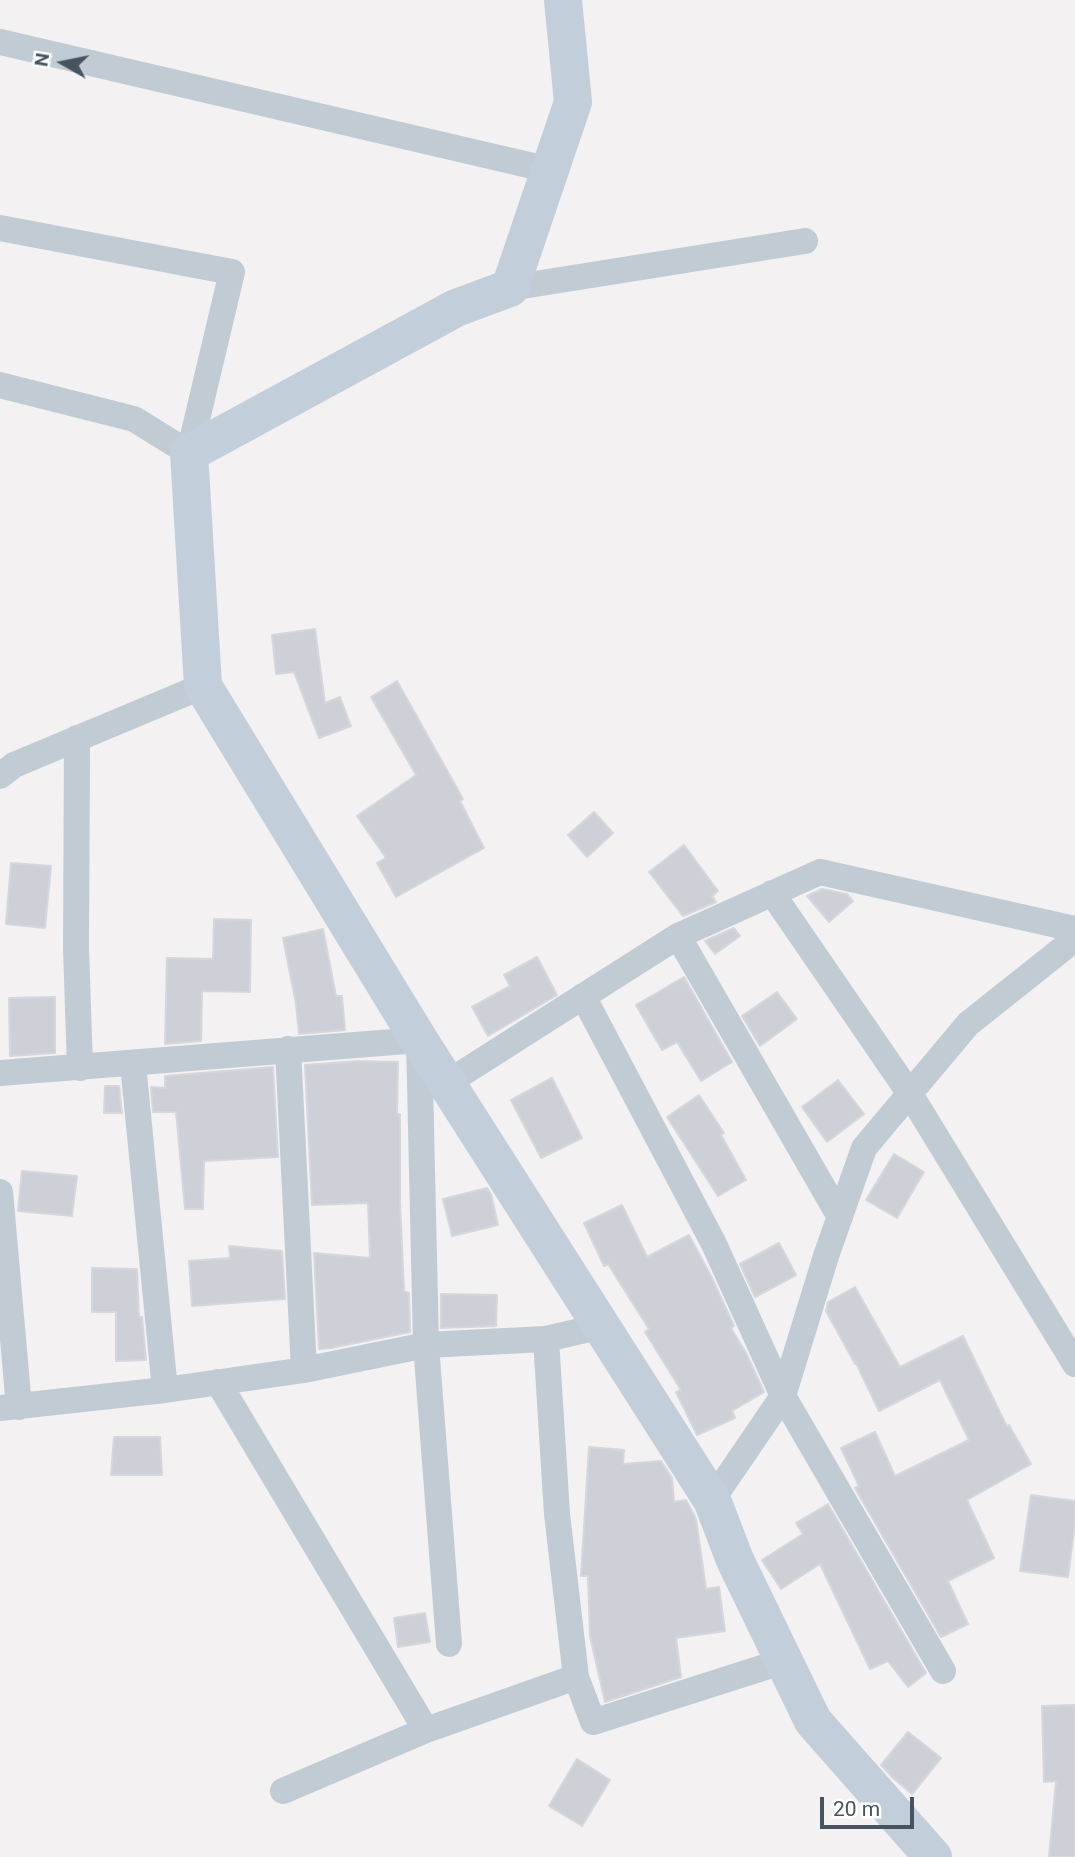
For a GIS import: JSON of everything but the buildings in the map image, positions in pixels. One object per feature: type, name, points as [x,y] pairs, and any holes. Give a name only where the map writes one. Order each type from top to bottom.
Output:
[{"type":"main road","points":[[562,0],[573,102],[510,288],[456,308],[190,453],[203,686],[419,1040],[712,1500],[735,1560],[813,1721],[933,1857]]},
{"type":"street","points":[[0,42],[550,170]]},
{"type":"street","points":[[0,228],[232,272],[190,453],[134,419],[0,385]]},
{"type":"street","points":[[510,288],[805,241]]},
{"type":"street","points":[[0,776],[14,765],[203,686]]},
{"type":"street","points":[[77,738],[76,948],[80,1068]]},
{"type":"street","points":[[447,1083],[678,936],[820,872],[1075,929]]},
{"type":"street","points":[[772,893],[910,1094],[1075,1364]]},
{"type":"street","points":[[678,936],[839,1217]]},
{"type":"street","points":[[712,1500],[783,1396],[839,1217],[864,1148],[968,1024],[1075,939]]},
{"type":"street","points":[[583,996],[714,1244],[783,1396],[943,1671]]},
{"type":"street","points":[[0,1073],[419,1040],[426,1345],[449,1644]]},
{"type":"street","points":[[288,1049],[304,1370]]},
{"type":"street","points":[[133,1064],[164,1390]]},
{"type":"street","points":[[0,1192],[9,1408],[304,1370],[426,1345],[546,1339],[603,1326]]},
{"type":"street","points":[[546,1339],[557,1514],[576,1677],[593,1722],[784,1661]]},
{"type":"street","points":[[218,1382],[426,1730]]},
{"type":"street","points":[[283,1791],[426,1730],[576,1677]]}]
